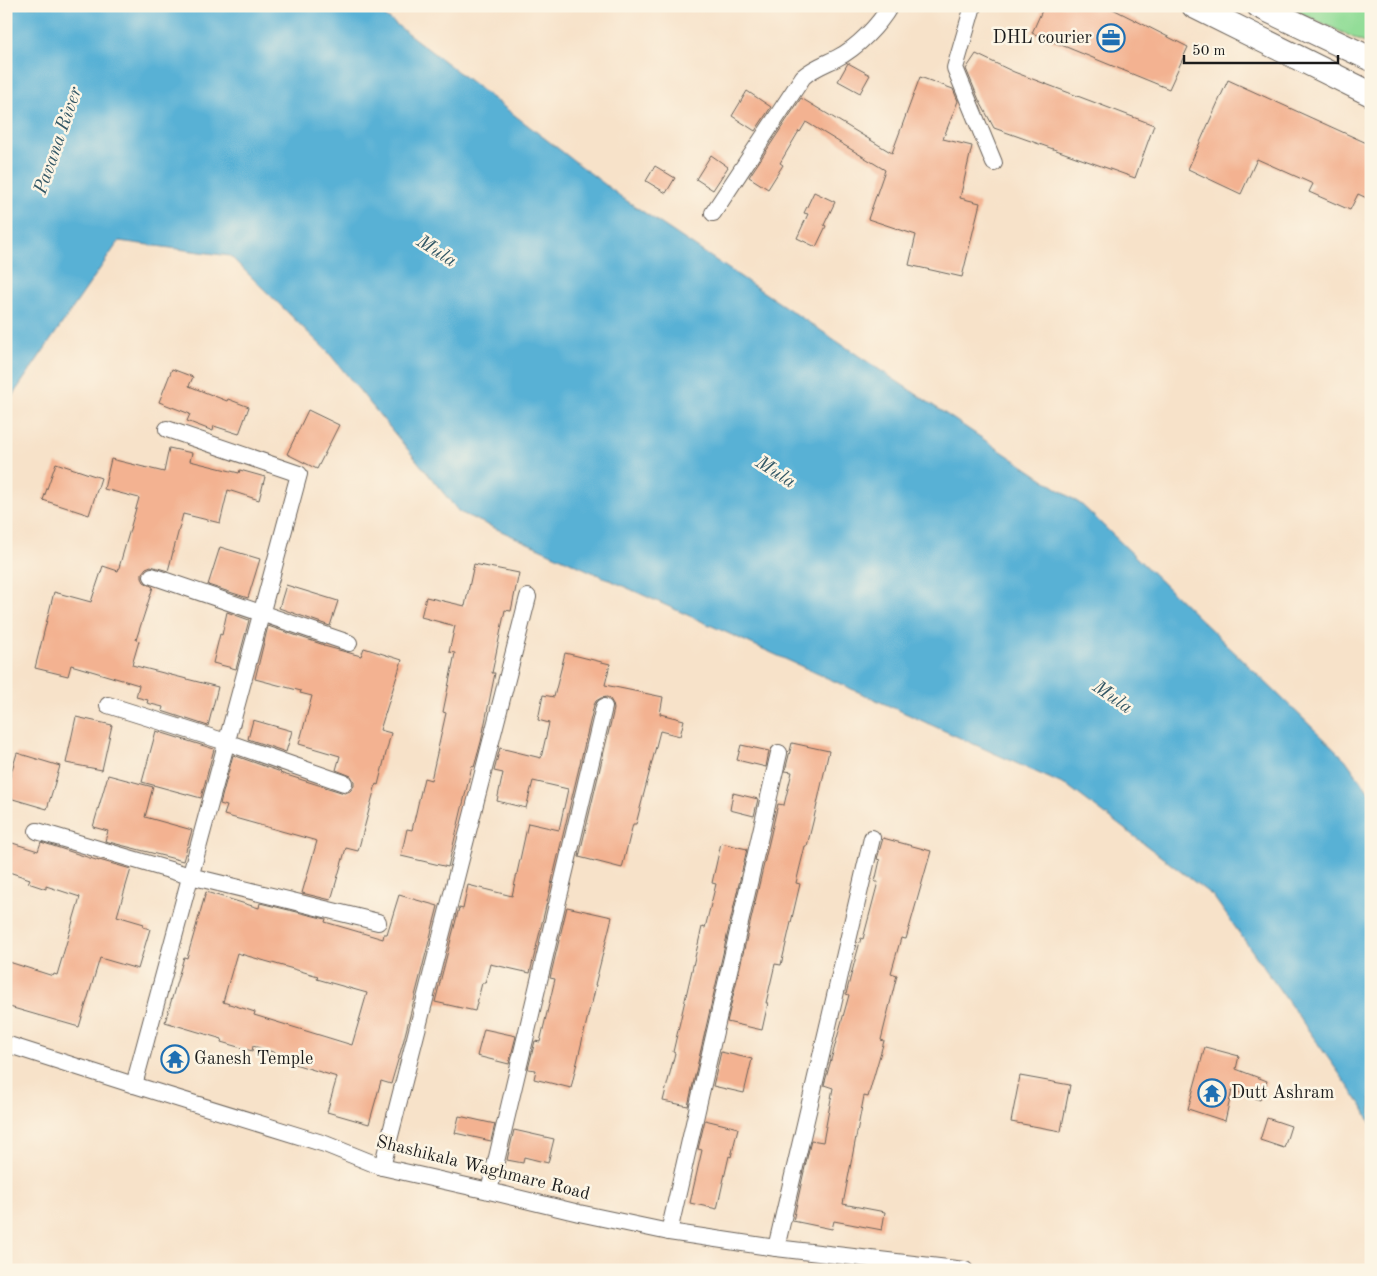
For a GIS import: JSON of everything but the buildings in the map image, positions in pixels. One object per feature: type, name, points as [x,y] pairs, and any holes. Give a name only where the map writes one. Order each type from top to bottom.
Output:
[{"type":"main road","points":[[1194,6],[1371,94]]},
{"type":"main road","points":[[1259,6],[1371,59]]},
{"type":"street","points":[[713,213],[803,77],[808,72],[837,58],[848,50],[872,30],[890,6]]},
{"type":"street","points":[[973,6],[955,68],[994,163]]},
{"type":"street","points":[[134,1085],[299,474],[167,429]]},
{"type":"street","points":[[152,576],[349,644]]},
{"type":"street","points":[[382,1167],[528,597]]},
{"type":"street","points":[[108,705],[226,742],[344,783]]},
{"type":"street","points":[[489,1191],[604,708]]},
{"type":"street","points":[[669,1232],[779,753]]},
{"type":"street","points":[[37,831],[190,876],[378,922]]},
{"type":"street","points":[[776,1248],[872,838]]},
{"type":"street","name":"Shashikala Waghmare Road","points":[[6,1044],[325,1144],[382,1167],[669,1232],[776,1248],[964,1270]]},
{"type":"green space","points":[[1286,6],[1371,6],[1371,46]]},
{"type":"water","points":[[6,6],[372,6],[624,199],[1082,505],[1345,759],[1371,795],[1371,1124],[1363,1107],[1213,896],[1069,787],[459,512],[328,352],[230,256],[119,241],[6,405]]},
{"type":"place","name":"DHL courier","points":[[1111,38]]},
{"type":"place","name":"Ganesh Temple","points":[[175,1059]]},
{"type":"place","name":"Dutt Ashram","points":[[1212,1093]]},
{"type":"water label","name":"Pavana River","points":[[59,141]]},
{"type":"water label","name":"Mula","points":[[436,252]]},
{"type":"water label","name":"Mula","points":[[775,473]]},
{"type":"water label","name":"Mula","points":[[1112,698]]}]
